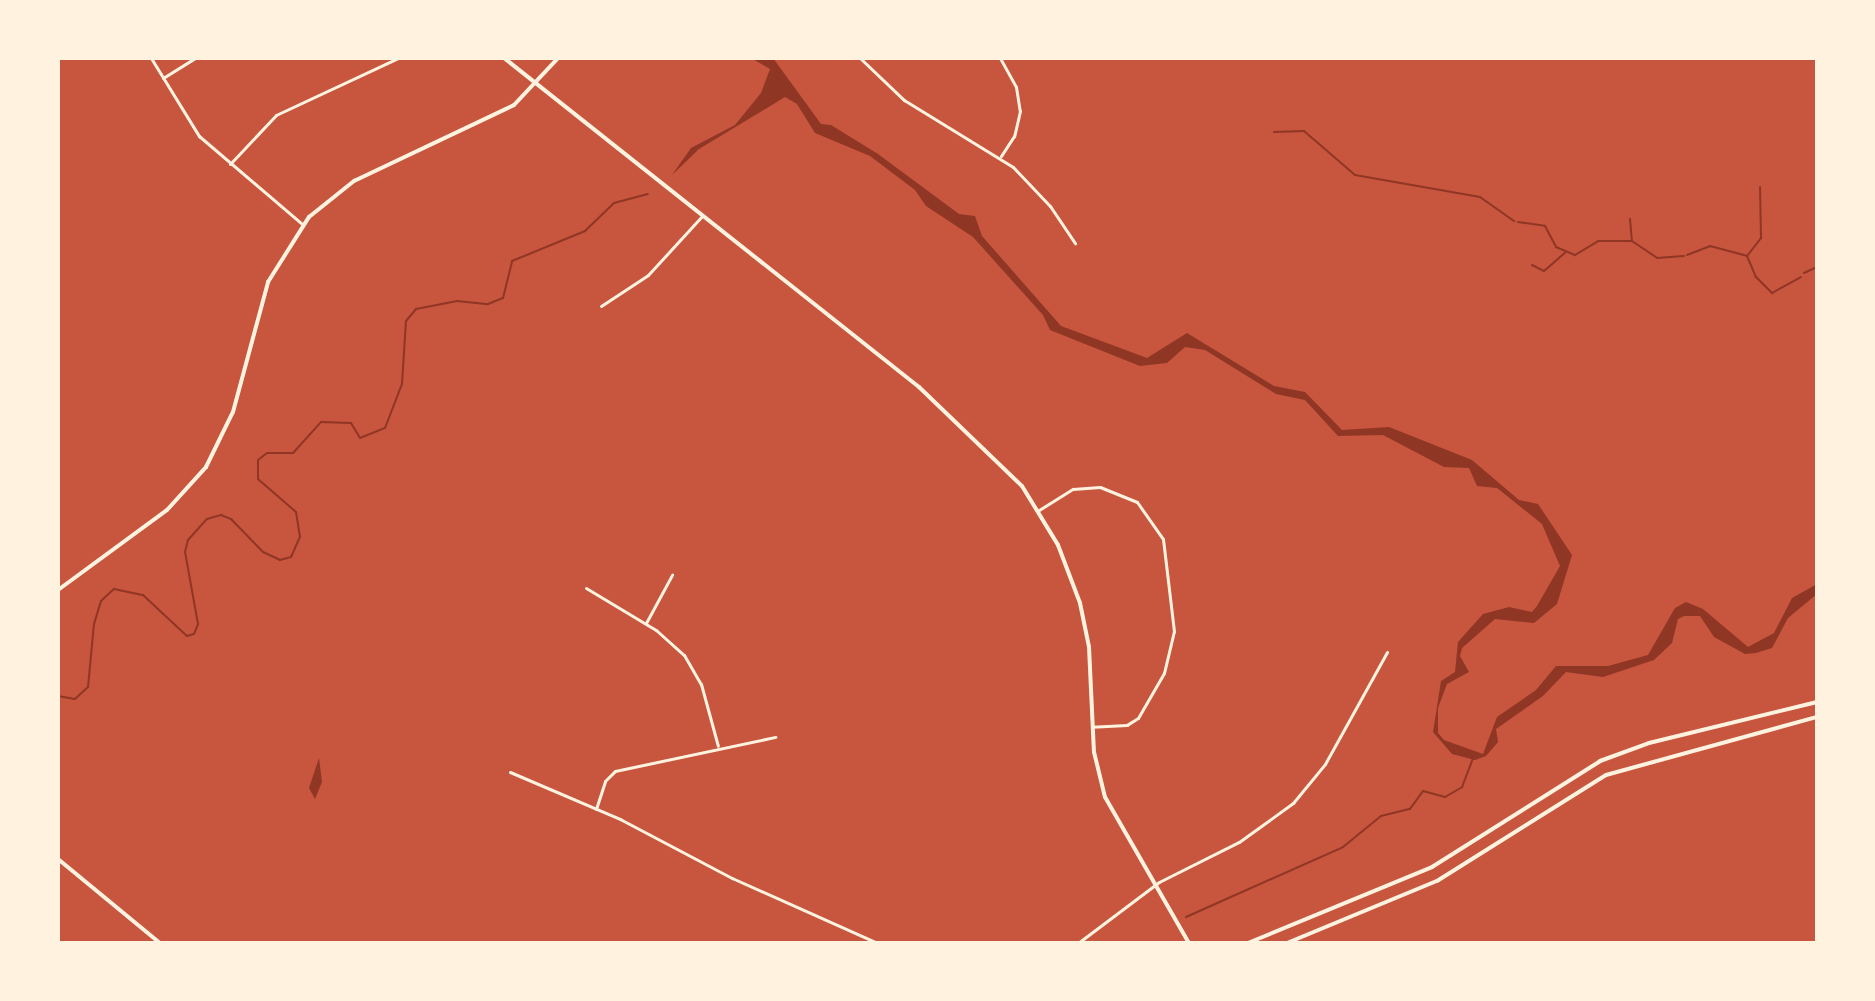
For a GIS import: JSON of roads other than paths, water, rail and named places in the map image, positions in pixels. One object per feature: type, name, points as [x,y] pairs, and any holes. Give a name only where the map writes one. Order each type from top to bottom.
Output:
[{"type":"street","points":[[151,58],[199,136],[302,224]]},
{"type":"street","points":[[163,78],[195,58]]},
{"type":"street","points":[[230,164],[276,115],[398,58]]},
{"type":"street","points":[[504,58],[939,403],[1007,468],[1039,510],[1080,603],[1089,647],[1092,727],[1111,811],[1189,943]]},
{"type":"street","points":[[58,590],[167,510],[206,467],[233,412],[268,282],[302,224],[354,181],[507,109],[558,58]]},
{"type":"street","points":[[860,58],[904,100],[1000,157],[1040,194],[1075,243]]},
{"type":"street","points":[[1000,58],[1016,87],[1020,111],[1014,136],[1000,157]]},
{"type":"street","points":[[601,306],[657,266],[703,215]]},
{"type":"street","points":[[1039,510],[1073,489],[1100,487],[1137,502],[1163,539],[1174,631],[1164,673],[1138,718],[1127,725],[1092,727]]},
{"type":"street","points":[[646,623],[672,575]]},
{"type":"street","points":[[586,588],[646,623],[671,642],[693,669],[718,746]]},
{"type":"street","points":[[1078,943],[1153,885],[1248,837],[1293,803],[1325,764],[1387,652]]},
{"type":"street","points":[[1248,943],[1432,867],[1564,781],[1616,755],[1817,702]]},
{"type":"street","points":[[1287,943],[1437,881],[1606,775],[1817,717]]},
{"type":"street","points":[[596,809],[605,781],[615,771],[718,746],[775,737]]},
{"type":"street","points":[[510,772],[596,809],[877,943]]},
{"type":"street","points":[[58,859],[160,943]]},
{"type":"waterway","points":[[1274,132],[1304,131],[1355,175],[1480,197],[1514,221]]},
{"type":"waterway","points":[[1747,256],[1761,238],[1760,187]]},
{"type":"waterway","points":[[58,696],[75,699],[88,687],[94,624],[101,601],[114,589],[143,595],[187,636],[194,634],[198,624],[185,552],[188,540],[207,519],[221,515],[231,519],[263,552],[280,560],[291,557],[300,537],[296,512],[258,479],[258,460],[267,453],[293,453],[321,422],[351,423],[360,438],[385,428],[402,384],[406,321],[416,309],[457,301],[488,304],[503,298],[512,261],[585,231],[614,203],[648,194]]},
{"type":"waterway","points":[[1630,219],[1632,241]]},
{"type":"waterway","points":[[1518,222],[1545,226],[1556,247],[1575,255],[1598,241],[1632,241],[1657,258],[1684,256]]},
{"type":"waterway","points":[[1687,255],[1710,246],[1747,256],[1756,277],[1772,293],[1801,277]]},
{"type":"waterway","points":[[1532,265],[1544,271],[1565,253]]},
{"type":"waterway","points":[[1804,273],[1817,267]]},
{"type":"waterway","points":[[1186,917],[1343,847],[1381,816],[1410,809],[1423,791],[1445,797],[1462,787],[1473,759]]}]
